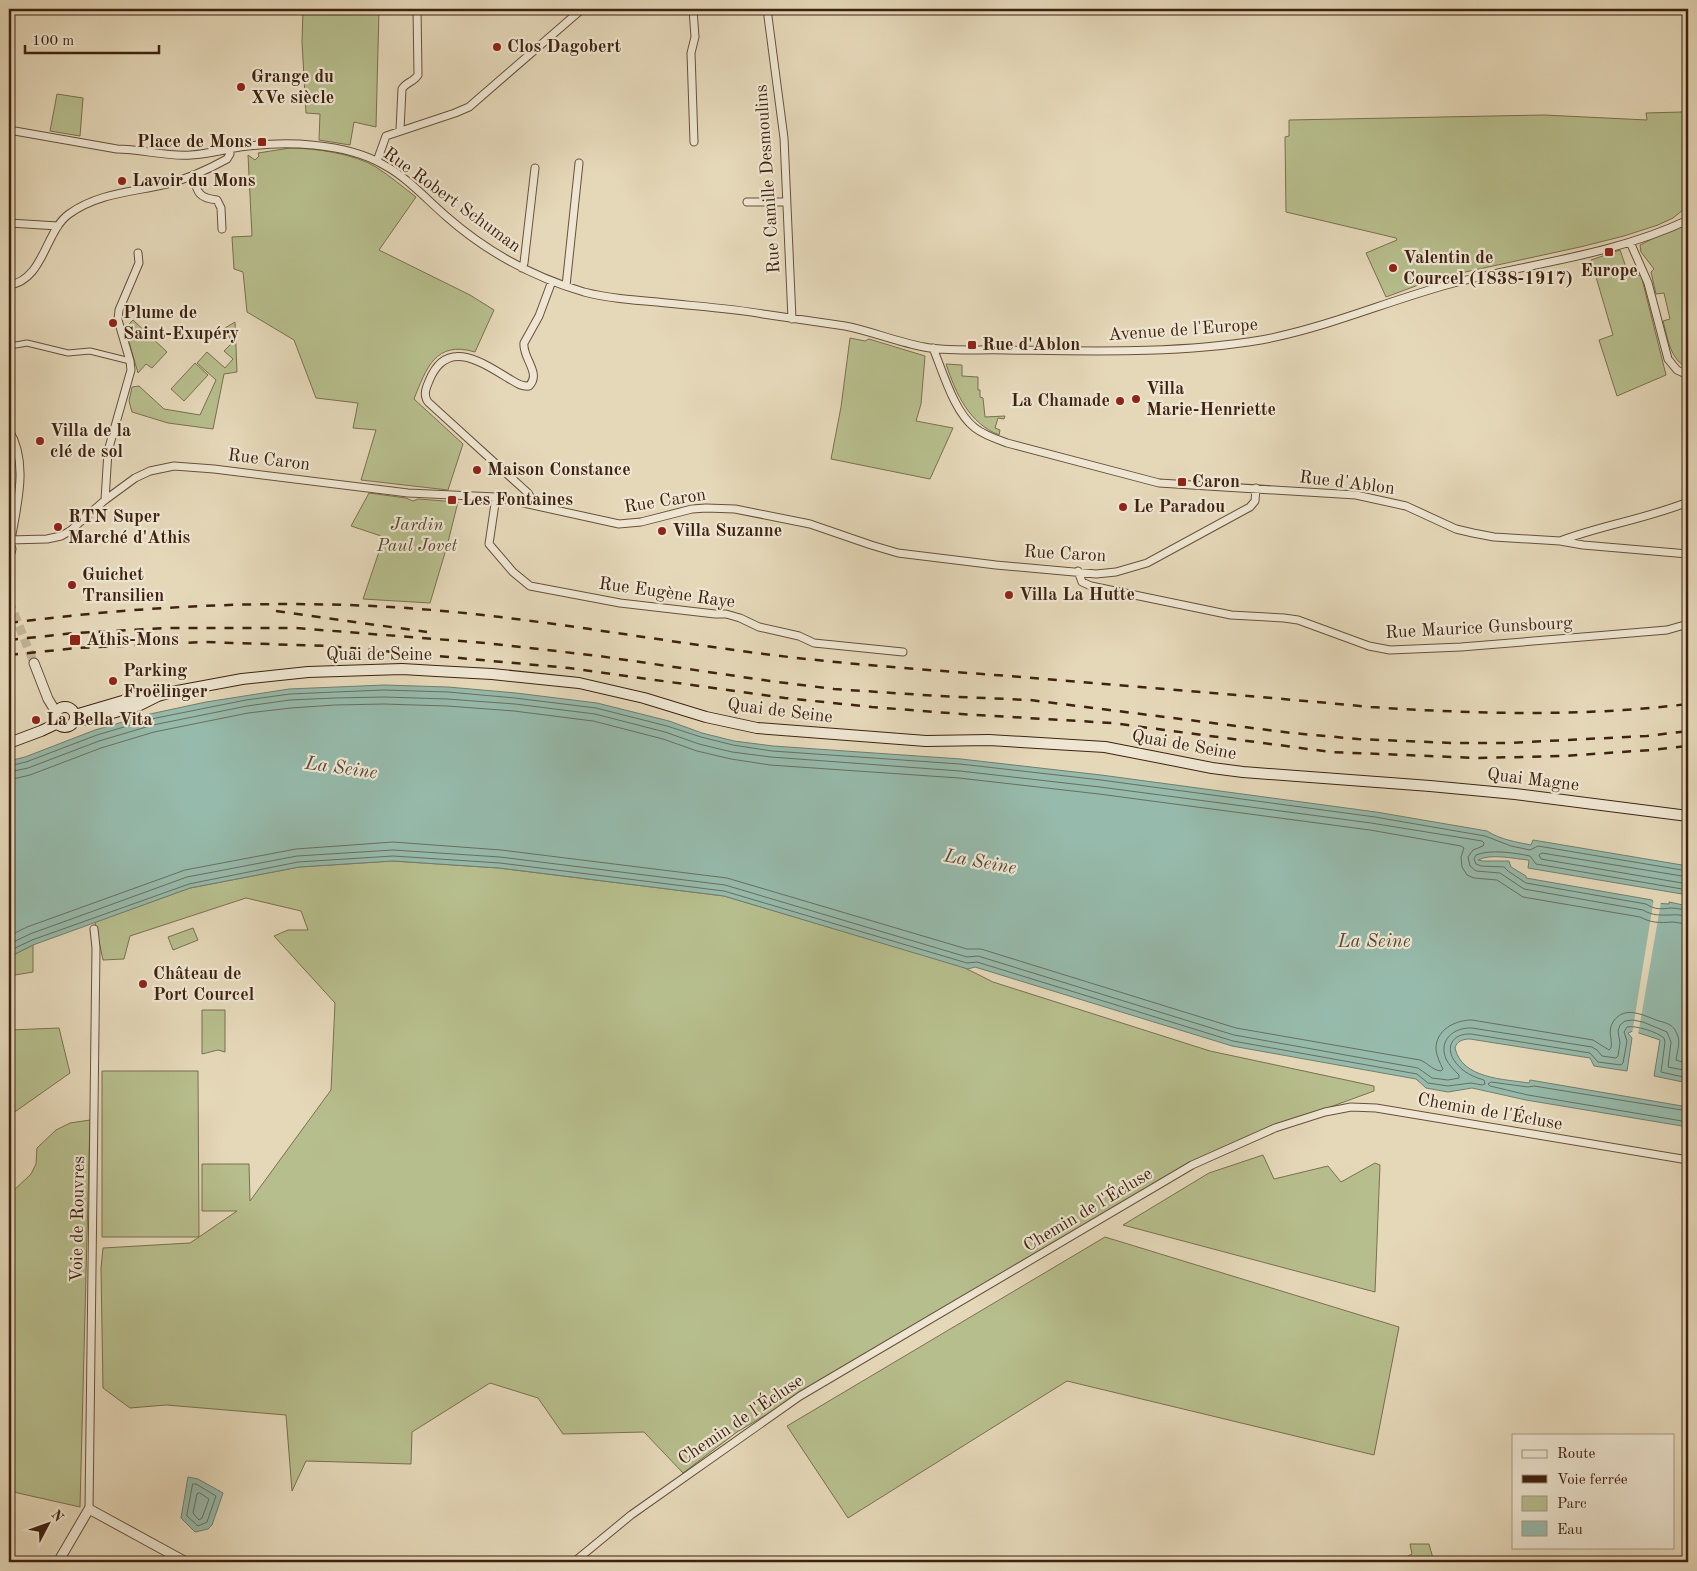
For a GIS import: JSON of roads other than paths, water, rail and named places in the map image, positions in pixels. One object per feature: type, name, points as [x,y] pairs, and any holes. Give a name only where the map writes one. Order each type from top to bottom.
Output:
[{"type":"main road","name":"Quai de Seine","points":[[75,717],[136,697],[158,696],[204,685],[242,679],[308,672],[402,669],[492,674],[579,683],[644,698],[706,717],[757,728],[926,741],[989,740],[1085,745],[1126,750],[1212,768],[1373,782]]},
{"type":"main road","points":[[9,743],[41,731],[57,718],[60,708],[67,707],[73,710],[75,717],[68,726],[62,726],[57,718]]},
{"type":"main road","name":"Quai Magne","points":[[1373,782],[1515,794],[1688,816]]},
{"type":"street","points":[[400,130],[402,89],[414,81],[418,75],[417,9]]},
{"type":"street","points":[[377,161],[384,138],[388,134],[455,113],[468,107],[582,9]]},
{"type":"street","points":[[693,9],[695,37],[691,53],[694,142]]},
{"type":"street","name":"Rue Camille Desmoulins","points":[[767,9],[784,138],[792,318]]},
{"type":"street","name":"Rue Robert Schuman","points":[[9,130],[117,149],[132,148],[176,155],[194,155],[262,145],[306,144],[350,152],[384,165],[407,181],[469,235],[522,268],[552,282],[609,297],[714,307],[849,327],[933,348]]},
{"type":"street","points":[[9,285],[20,281],[37,265],[58,226],[68,214],[95,200],[130,190],[168,184],[193,175],[227,159],[230,154],[229,149]]},
{"type":"street","points":[[566,286],[579,163]]},
{"type":"street","points":[[522,268],[535,168]]},
{"type":"street","points":[[193,175],[197,190],[206,199],[217,200],[221,208],[222,229]]},
{"type":"street","points":[[747,202],[786,202]]},
{"type":"street","name":"Avenue de l'Europe","points":[[933,348],[1122,352],[1233,344],[1266,339],[1321,325],[1454,283],[1583,256],[1663,231],[1688,220]]},
{"type":"street","points":[[9,223],[58,226]]},
{"type":"street","points":[[1630,242],[1648,283],[1668,359],[1677,370],[1688,375]]},
{"type":"street","points":[[105,500],[108,451],[131,370],[118,320],[119,310],[139,263],[138,253]]},
{"type":"street","points":[[531,504],[531,498],[528,493],[425,399],[425,389],[436,366],[444,360],[456,356],[473,359],[489,366],[522,386],[529,386],[533,382],[534,375],[523,348],[524,343],[539,316],[552,282]]},
{"type":"street","points":[[9,344],[27,343],[68,352],[90,351],[130,361]]},
{"type":"street","name":"Rue d'Ablon","points":[[933,348],[960,411],[975,428],[992,438],[1070,460],[1159,483],[1356,496],[1406,506],[1456,529],[1502,538],[1560,541],[1583,545],[1688,554]]},
{"type":"street","points":[[9,430],[16,445],[20,472],[19,495],[9,541],[11,549],[9,557]]},
{"type":"street","name":"Rue Caron","points":[[9,541],[48,539],[70,532],[105,500],[135,478],[174,466],[214,469],[408,493],[496,497],[619,524],[641,522],[706,508],[735,509],[810,524],[898,553],[996,565],[1096,574],[1116,572],[1146,562],[1250,507],[1255,501],[1256,488]]},
{"type":"street","name":"Rue Eugène Raye","points":[[496,497],[489,544],[513,572],[530,586],[620,603],[726,614],[740,618],[759,628],[799,636],[814,643],[903,652]]},
{"type":"street","points":[[1560,541],[1578,534],[1655,514],[1688,502]]},
{"type":"street","name":"Rue Maurice Gunsbourg","points":[[1078,571],[1082,582],[1091,586],[1231,615],[1298,620],[1369,646],[1390,650],[1461,647],[1607,636],[1667,630],[1688,624]]},
{"type":"street","points":[[34,664],[57,718]]},
{"type":"street","name":"Voie de Rouvres","points":[[89,1509],[96,948],[94,929]]},
{"type":"street","name":"Chemin de l'Écluse","points":[[574,1562],[631,1514],[800,1396],[1192,1166],[1275,1128],[1325,1112],[1351,1107],[1376,1108],[1688,1160]]},
{"type":"street","points":[[58,1562],[89,1509],[186,1562]]},
{"type":"water","name":"La Seine","points":[[384,685],[448,687],[597,703],[669,721],[702,733],[734,741],[773,746],[961,759],[1101,775],[1376,812],[1487,831],[1503,839],[1531,845],[1533,840],[1688,866],[1688,895],[1528,868],[1528,860],[1489,857],[1478,860],[1509,861],[1511,867],[1526,876],[1526,878],[1652,900],[1654,903],[1669,904],[1669,902],[1688,906],[1688,1083],[1654,1076],[1660,1040],[1633,1031],[1628,1033],[1632,1038],[1627,1071],[1594,1066],[1590,1058],[1470,1039],[1461,1041],[1455,1048],[1459,1058],[1466,1066],[1485,1076],[1529,1083],[1530,1080],[1688,1107],[1688,1127],[1526,1100],[1472,1088],[1448,1092],[1426,1088],[1416,1079],[1232,1046],[975,967],[968,969],[724,896],[499,868],[393,861],[299,867],[190,888],[33,945],[9,957],[9,761],[25,757],[95,730],[150,714],[206,702],[289,689]]},
{"type":"water","points":[[188,1477],[198,1479],[223,1493],[212,1525],[208,1529],[195,1532],[181,1518]]},
{"type":"tunnel","points":[[9,601],[34,663]]},
{"type":"railway","points":[[9,623],[158,608],[257,604],[357,605],[503,617],[818,660],[1371,707],[1490,713],[1570,713],[1688,704]]},
{"type":"railway","points":[[276,611],[427,632]]},
{"type":"railway","points":[[9,640],[75,633],[164,628],[296,628],[486,643],[599,656],[834,689],[1030,700],[1292,733],[1358,739],[1507,743],[1647,736],[1688,731]]},
{"type":"railway","points":[[9,655],[77,648],[205,642],[328,646],[569,668],[785,698],[872,707],[1112,723],[1331,752],[1477,758],[1564,756],[1688,746]]},
{"type":"place","name":"Clos Dagobert","points":[[497,47]]},
{"type":"place","name":"Grange du XVe siècle","points":[[241,87]]},
{"type":"place","name":"Place de Mons","points":[[262,142]]},
{"type":"place","name":"Lavoir du Mons","points":[[122,181]]},
{"type":"place","name":"Europe","points":[[1609,252]]},
{"type":"place","name":"Valentin de Courcel (1838-1917)","points":[[1393,268]]},
{"type":"place","name":"Plume de Saint-Exupéry","points":[[113,323]]},
{"type":"place","name":"Rue d'Ablon","points":[[972,345]]},
{"type":"place","name":"Villa Marie-Henriette","points":[[1136,399]]},
{"type":"place","name":"La Chamade","points":[[1120,401]]},
{"type":"place","name":"Villa de la clé de sol","points":[[40,441]]},
{"type":"place","name":"Maison Constance","points":[[477,470]]},
{"type":"place","name":"Caron","points":[[1182,482]]},
{"type":"place","name":"Les Fontaines","points":[[452,500]]},
{"type":"place","name":"Le Paradou","points":[[1123,507]]},
{"type":"place","name":"RTN Super Marché d'Athis","points":[[58,527]]},
{"type":"place","name":"Villa Suzanne","points":[[662,531]]},
{"type":"place","name":"Guichet Transilien","points":[[72,585]]},
{"type":"place","name":"Villa La Hutte","points":[[1009,595]]},
{"type":"place","name":"Athis-Mons","points":[[75,640]]},
{"type":"place","name":"Parking Froëlinger","points":[[113,681]]},
{"type":"place","name":"La Bella Vita","points":[[36,720]]},
{"type":"place","name":"Château de Port Courcel","points":[[143,984]]},
{"type":"park label","name":"Jardin Paul Jovet","points":[[417,535]]}]
